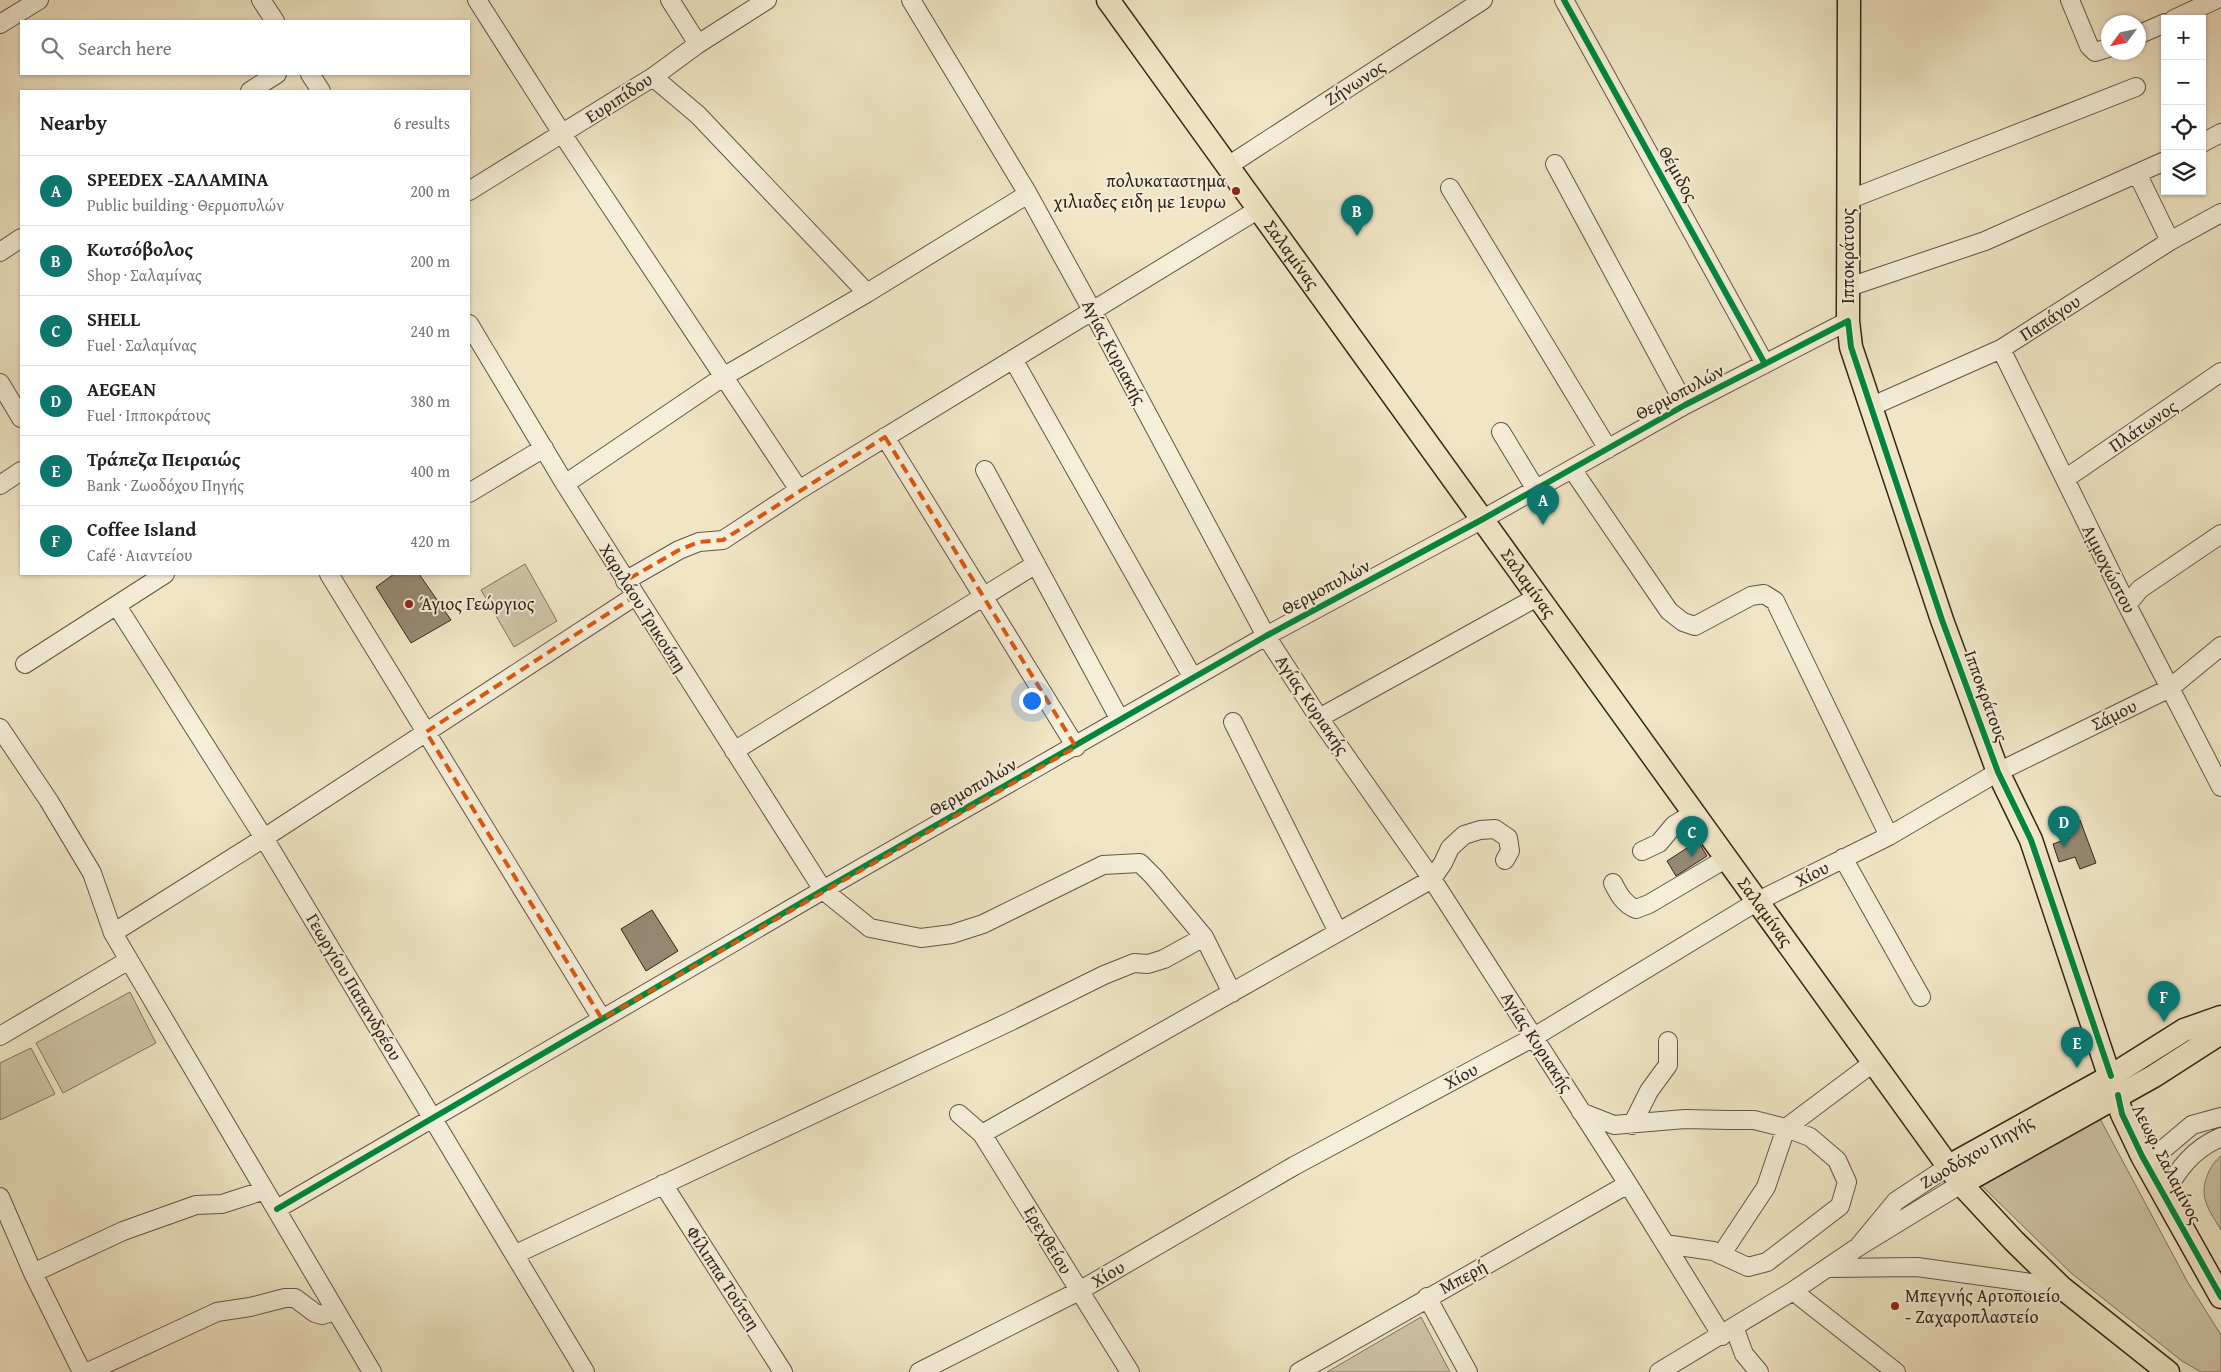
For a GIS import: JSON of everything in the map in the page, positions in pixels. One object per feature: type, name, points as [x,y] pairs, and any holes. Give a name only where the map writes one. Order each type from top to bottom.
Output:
[{"type":"main road","name":"Σαλαμίνας","points":[[1108,0],[1955,1175]]},
{"type":"main road","name":"Ιπποκράτους","points":[[1849,0],[1848,321],[1851,347],[1942,620],[1998,772],[2031,840],[2114,1085]]},
{"type":"main road","points":[[2114,1085],[2184,1030],[2221,1018]]},
{"type":"main road","points":[[2114,1085],[2201,1048],[2221,1033]]},
{"type":"main road","name":"Λεωφ. Σαλαμίνος","points":[[2114,1085],[2122,1114],[2142,1156],[2221,1298]]},
{"type":"main road","name":"Ζωοδόχου Πηγής","points":[[1955,1175],[2114,1085]]},
{"type":"main road","points":[[1955,1175],[2014,1241],[2061,1286],[2160,1370]]},
{"type":"street","points":[[0,24],[39,0]]},
{"type":"street","points":[[261,0],[274,20]]},
{"type":"street","points":[[477,0],[563,134],[799,490]]},
{"type":"street","points":[[670,0],[698,44]]},
{"type":"street","name":"Ευριπίδου","points":[[470,190],[653,77],[698,44],[767,0]]},
{"type":"street","name":"Αγίας Κυριακής","points":[[911,0],[1028,194],[1266,636],[1319,718],[1432,879],[1665,1244],[1759,1372]]},
{"type":"street","name":"Ζήνωνος","points":[[1228,166],[1483,0]]},
{"type":"street","name":"Θέμιδος","points":[[1564,0],[1765,364]]},
{"type":"street","points":[[2070,0],[2089,46],[2095,52],[2101,50]]},
{"type":"street","points":[[2183,15],[2215,0]]},
{"type":"street","points":[[2146,31],[2161,25]]},
{"type":"street","points":[[252,90],[275,75]]},
{"type":"street","points":[[311,75],[320,90]]},
{"type":"street","points":[[653,77],[698,115],[867,293]]},
{"type":"street","points":[[1848,200],[2136,87]]},
{"type":"street","points":[[2206,140],[2221,133]]},
{"type":"street","points":[[1849,287],[1985,241],[2161,163]]},
{"type":"street","points":[[1555,164],[1685,405]]},
{"type":"street","points":[[2138,174],[2170,241]]},
{"type":"street","points":[[1450,188],[1608,448]]},
{"type":"street","points":[[565,484],[723,377],[867,293],[1028,194]]},
{"type":"street","points":[[114,933],[426,732],[630,588],[679,550],[699,542],[723,540],[884,437],[1093,312],[1259,209]]},
{"type":"street","name":"Παπάγου","points":[[1870,407],[2001,350],[2170,241],[2221,213]]},
{"type":"street","points":[[0,252],[20,239]]},
{"type":"street","name":"Θερμοπυλών","points":[[277,1209],[823,890],[1266,636],[1483,519],[1685,405],[1848,321]]},
{"type":"street","name":"Χαριλάου Τρικούπη","points":[[470,326],[630,588],[823,890],[870,928],[921,938],[952,934],[983,924],[1103,865],[1140,864],[1154,877],[1204,937]]},
{"type":"street","name":"Αμμοχώστου","points":[[2001,350],[2127,605],[2221,787]]},
{"type":"street","points":[[1013,359],[1193,678]]},
{"type":"street","name":"Πλάτωνος","points":[[2065,479],[2219,377]]},
{"type":"street","points":[[0,384],[20,416]]},
{"type":"street","points":[[1501,432],[1535,488]]},
{"type":"street","points":[[884,437],[1076,746]]},
{"type":"street","points":[[470,492],[544,448]]},
{"type":"street","points":[[1572,469],[1669,611],[1683,622],[1695,626],[1751,596],[1764,594],[1775,601],[1889,836]]},
{"type":"street","points":[[985,470],[1120,720]]},
{"type":"street","points":[[0,485],[20,472]]},
{"type":"street","points":[[2127,605],[2140,589],[2221,534]]},
{"type":"street","points":[[734,751],[1036,564]]},
{"type":"street","points":[[25,664],[164,575]]},
{"type":"street","points":[[333,575],[426,732],[602,1019]]},
{"type":"street","points":[[1319,718],[1539,596]]},
{"type":"street","name":"Γεωργίου Παπανδρέου","points":[[117,606],[264,838],[516,1254],[585,1372]]},
{"type":"street","name":"Σάμου","points":[[1998,772],[2170,688],[2221,646]]},
{"type":"street","points":[[1233,722],[1338,932]]},
{"type":"street","points":[[0,728],[49,801],[92,873],[114,933],[129,960],[372,1372]]},
{"type":"street","name":"Χίου","points":[[919,1372],[1078,1291],[1294,1166],[1534,1037],[1758,901],[1889,836],[1998,772]]},
{"type":"street","points":[[1642,851],[1659,843],[1674,825],[1694,813]]},
{"type":"street","points":[[982,1134],[1432,879],[1450,848],[1464,835],[1480,830],[1495,829],[1508,838],[1510,851],[1505,860]]},
{"type":"street","points":[[1613,883],[1622,899],[1636,909],[1648,904],[1727,858]]},
{"type":"street","points":[[1843,858],[1921,997]]},
{"type":"street","points":[[516,1254],[1011,1021],[1104,975],[1134,963],[1148,964],[1164,959],[1204,937],[1232,993]]},
{"type":"street","points":[[0,1036],[129,960]]},
{"type":"street","points":[[1632,1124],[1649,1091],[1668,1065],[1668,1041]]},
{"type":"street","points":[[1721,1255],[1766,1187],[1786,1128],[1874,1062]]},
{"type":"street","points":[[1581,1112],[1614,1125],[1685,1119],[1754,1120],[1786,1128],[1810,1137],[1837,1160],[1847,1182],[1840,1206],[1767,1262],[1748,1266],[1698,1248],[1665,1244]]},
{"type":"street","name":"Ερεχθείου","points":[[960,1114],[982,1134],[1130,1372]]},
{"type":"street","points":[[2142,1156],[2160,1152],[2192,1125],[2221,1116]]},
{"type":"street","points":[[2164,1195],[2184,1162],[2202,1146],[2221,1137]]},
{"type":"street","name":"Ζωοδόχου Πηγής","points":[[1659,1372],[1830,1268],[1858,1248],[1896,1201],[1955,1175]]},
{"type":"street","name":"Φίλιππα Τούτση","points":[[663,1184],[783,1372]]},
{"type":"street","name":"Μπερή","points":[[1299,1372],[1427,1297],[1628,1184]]},
{"type":"street","points":[[33,1273],[123,1231],[196,1205],[222,1204],[265,1190]]},
{"type":"street","points":[[0,1197],[33,1273],[82,1372]]},
{"type":"street","points":[[1830,1268],[1917,1268],[2061,1286]]},
{"type":"street","points":[[1793,1291],[1896,1372]]},
{"type":"street","points":[[1427,1297],[1468,1372]]},
{"type":"street","points":[[88,1372],[217,1312],[250,1308],[285,1298],[295,1298],[315,1313],[322,1315],[336,1311]]},
{"type":"highlighted area","points":[[885,437],[1076,747],[602,1019],[426,732],[635,596],[625,581],[679,550],[699,542],[723,540]]},
{"type":"shaded area","points":[[525,564],[557,621],[514,647],[481,590]]},
{"type":"shaded area","points":[[130,992],[156,1043],[63,1093],[36,1043]]},
{"type":"shaded area","points":[[31,1048],[55,1094],[0,1120],[0,1063]]},
{"type":"shaded area","points":[[2098,1115],[2187,1281],[2221,1335],[2221,1372],[2201,1372],[2182,1361],[2071,1273],[1982,1186],[1981,1179]]},
{"type":"shaded area","points":[[2221,1156],[2221,1230],[2207,1206],[2204,1190],[2209,1171]]},
{"type":"shaded area","points":[[1421,1317],[1450,1372],[1327,1372]]},
{"type":"building","points":[[393,575],[420,575],[451,620],[411,643],[376,587]]},
{"type":"building","points":[[2080,820],[2096,863],[2080,869],[2075,857],[2059,862],[2053,844],[2070,838],[2066,825]]},
{"type":"building","points":[[1698,841],[1707,856],[1676,876],[1667,861]]},
{"type":"building","points":[[652,910],[678,951],[646,971],[621,929]]},
{"type":"cycle path","points":[[1564,0],[1765,364]]},
{"type":"cycle path","points":[[277,1209],[823,890],[1266,636],[1483,519],[1685,405],[1848,321],[1851,347],[1942,620],[1998,772],[2031,840],[2111,1076]]},
{"type":"cycle path","points":[[2118,1095],[2122,1114],[2142,1156],[2221,1297]]},
{"type":"place","name":"πολυκαταστημα χιλιαδες ειδη με 1ευρω","points":[[1236,191]]},
{"type":"place","name":"Κωτσόβολος","points":[[1357,236]]},
{"type":"place","name":"SPEEDEX -ΣΑΛΑΜΙΝΑ","points":[[1543,525]]},
{"type":"place","name":"Άγιος Γεώργιος","points":[[409,604]]},
{"type":"place","name":"AEGEAN","points":[[2064,847]]},
{"type":"place","name":"SHELL","points":[[1692,857]]},
{"type":"place","name":"Coffee Island","points":[[2164,1022]]},
{"type":"place","name":"Τράπεζα Πειραιώς","points":[[2077,1068]]},
{"type":"place","name":"Μπεγνής Αρτοποιείο - Ζαχαροπλαστείο","points":[[1895,1306]]}]
